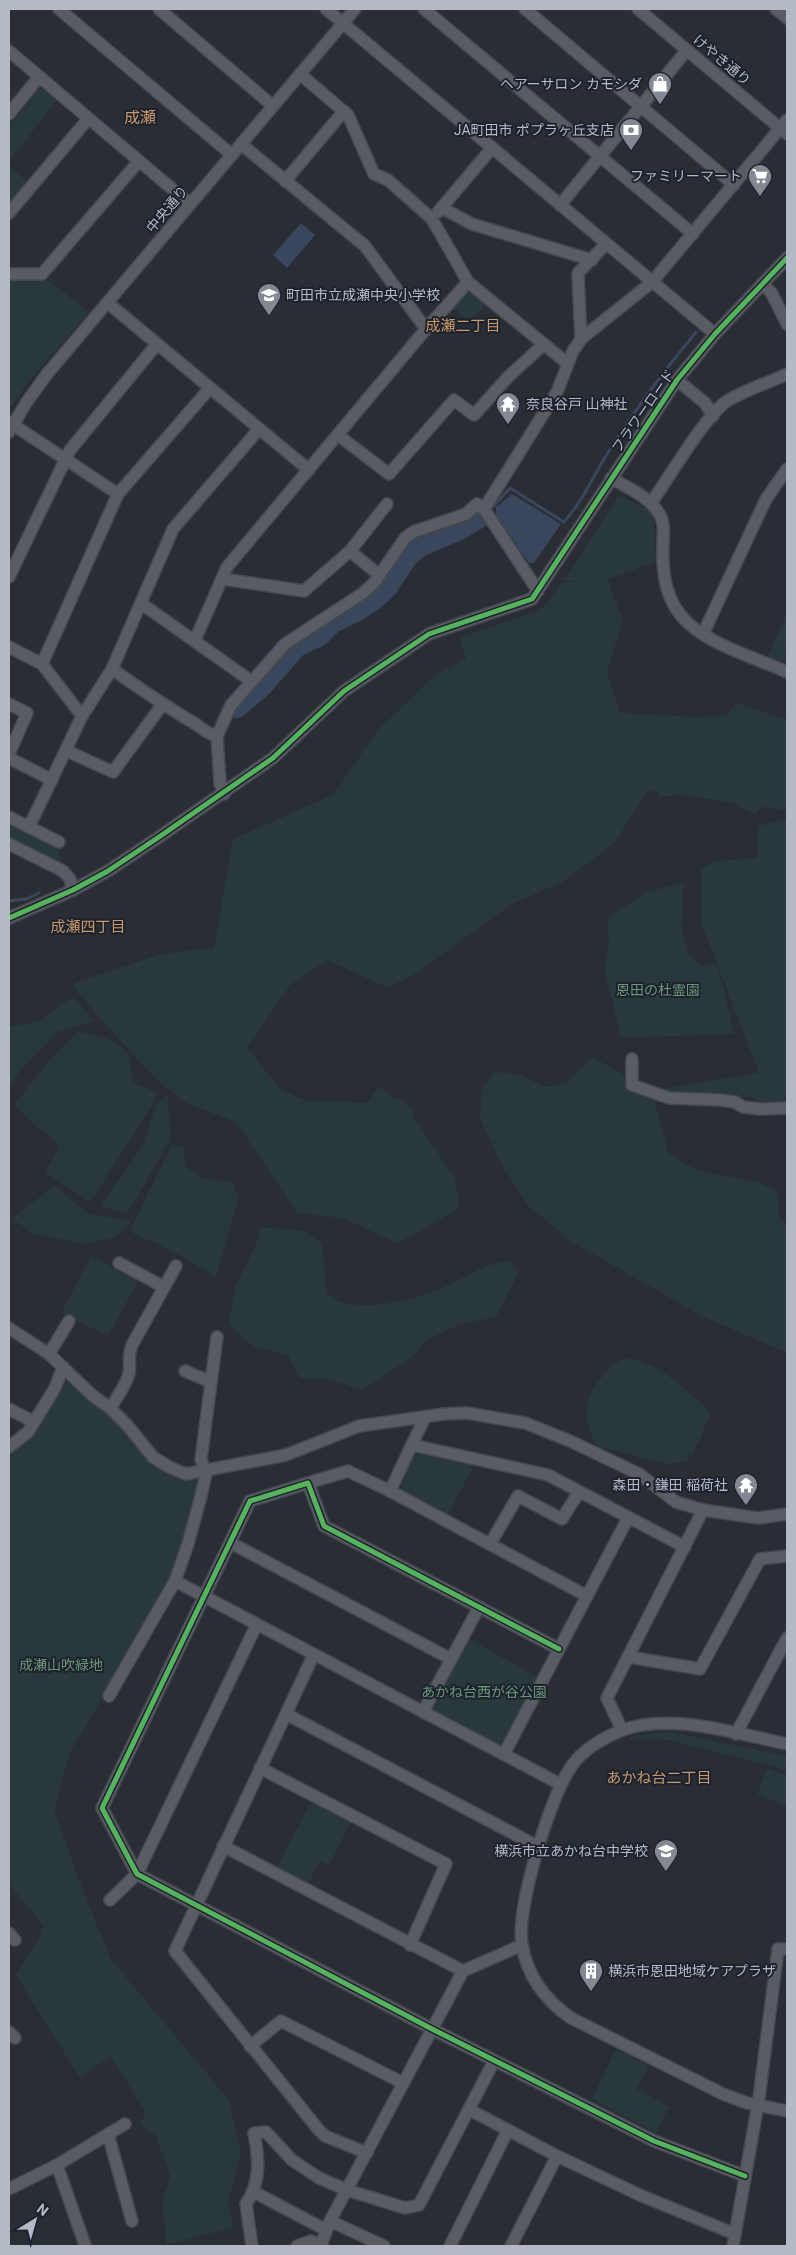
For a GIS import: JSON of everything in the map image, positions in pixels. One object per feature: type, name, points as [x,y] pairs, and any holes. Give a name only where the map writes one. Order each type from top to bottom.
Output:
[{"type":"street","points":[[59,9],[232,155]]},
{"type":"street","points":[[159,9],[273,106]]},
{"type":"street","points":[[326,9],[715,334]]},
{"type":"street","name":"中央通り","points":[[10,426],[42,381],[355,9]]},
{"type":"street","points":[[424,9],[693,234]]},
{"type":"street","points":[[525,9],[734,185]]},
{"type":"street","name":"けやき通り","points":[[638,9],[785,127]]},
{"type":"street","points":[[776,9],[787,18]]},
{"type":"street","points":[[560,205],[687,50]]},
{"type":"street","points":[[9,51],[190,204]]},
{"type":"street","points":[[300,74],[348,115],[374,174],[388,180],[432,219],[468,282],[567,363]]},
{"type":"street","points":[[9,114],[40,77]]},
{"type":"street","points":[[285,181],[344,111]]},
{"type":"street","points":[[9,213],[88,119]]},
{"type":"street","points":[[484,509],[557,392],[567,363],[580,339],[652,282],[785,127]]},
{"type":"street","points":[[240,144],[365,246],[426,329]]},
{"type":"street","points":[[432,219],[492,148]]},
{"type":"street","points":[[9,274],[42,274],[139,161]]},
{"type":"street","points":[[442,208],[472,224],[592,260]]},
{"type":"street","points":[[580,339],[578,273],[606,244]]},
{"type":"street","name":"フラワーロード","points":[[538,592],[677,380],[715,334],[787,258]]},
{"type":"street","points":[[195,640],[227,567],[426,329],[468,282]]},
{"type":"street","points":[[762,284],[771,292],[787,324]]},
{"type":"street","points":[[108,303],[309,470]]},
{"type":"street","points":[[9,577],[70,450],[157,344]]},
{"type":"street","points":[[338,435],[389,474],[454,400],[474,416],[509,376],[543,345]]},
{"type":"street","points":[[652,503],[707,422],[728,401],[787,374]]},
{"type":"street","points":[[677,380],[705,402],[713,416]]},
{"type":"street","points":[[42,664],[118,494],[210,388]]},
{"type":"street","points":[[10,426],[118,494]]},
{"type":"street","points":[[29,827],[82,716],[112,669],[142,604],[173,529],[259,429]]},
{"type":"street","points":[[703,634],[766,499],[787,469]]},
{"type":"street","points":[[612,478],[652,503],[660,516],[663,526],[662,573],[669,594],[687,622],[703,634],[786,668]]},
{"type":"street","points":[[223,579],[304,590],[350,550],[387,504]]},
{"type":"street","points":[[9,918],[73,890],[108,872],[224,794],[274,758],[344,692],[428,634],[532,599],[538,592],[484,509],[477,504],[466,514],[413,532],[405,538],[380,575],[363,593],[285,644],[251,681],[231,704],[217,736],[220,783],[224,794]]},
{"type":"street","points":[[350,550],[380,575]]},
{"type":"street","points":[[142,604],[251,681]]},
{"type":"street","points":[[9,647],[42,664],[82,716]]},
{"type":"street","points":[[112,669],[162,705],[209,734],[217,736]]},
{"type":"street","points":[[9,704],[28,713],[9,754]]},
{"type":"street","points":[[66,751],[113,772],[162,705]]},
{"type":"street","points":[[9,758],[52,780]]},
{"type":"street","points":[[9,817],[59,842]]},
{"type":"street","points":[[9,844],[63,872],[70,879],[73,890]]},
{"type":"street","points":[[632,1059],[632,1085],[669,1098],[720,1100],[735,1102],[743,1107],[760,1109],[787,1108]]},
{"type":"street","points":[[120,1263],[164,1287]]},
{"type":"street","points":[[110,1408],[129,1372],[128,1356],[132,1345],[176,1266]]},
{"type":"street","points":[[49,1354],[69,1321]]},
{"type":"street","points":[[9,1328],[49,1354],[92,1395],[110,1408],[128,1426],[150,1454],[169,1468],[186,1474],[286,1455],[359,1426],[444,1414],[467,1413],[525,1423],[621,1464],[639,1474],[676,1502],[703,1510],[758,1518],[787,1514]]},
{"type":"street","points":[[109,1696],[175,1581],[188,1544],[201,1496],[205,1469],[201,1458],[217,1337]]},
{"type":"street","points":[[9,1447],[28,1432],[55,1388],[63,1367]]},
{"type":"street","points":[[185,1371],[211,1382]]},
{"type":"street","points":[[9,1409],[34,1422]]},
{"type":"street","points":[[390,1491],[424,1417]]},
{"type":"street","points":[[412,1445],[548,1475],[685,1547]]},
{"type":"street","points":[[587,1596],[390,1491],[348,1471],[250,1501],[232,1543],[102,1808],[137,1874],[432,2029],[654,2141],[745,2176]]},
{"type":"street","points":[[308,1483],[324,1526],[559,1649]]},
{"type":"street","points":[[490,1544],[518,1496],[562,1519],[579,1492]]},
{"type":"street","points":[[622,1730],[607,1698],[703,1510]]},
{"type":"street","points":[[504,1754],[628,1518]]},
{"type":"street","points":[[232,1543],[451,1659]]},
{"type":"street","points":[[629,1656],[700,1669],[760,1559],[787,1556]]},
{"type":"street","points":[[175,1581],[256,1626],[314,1654],[560,1784]]},
{"type":"street","points":[[423,1712],[479,1607]]},
{"type":"street","points":[[110,1900],[137,1874],[256,1626]]},
{"type":"street","points":[[736,1734],[787,1638]]},
{"type":"street","points":[[314,1654],[175,1951],[250,2046],[325,2136],[367,2153]]},
{"type":"street","points":[[286,1714],[539,1847]]},
{"type":"street","points":[[787,1744],[675,1723],[645,1723],[622,1730],[593,1746],[572,1766],[560,1784],[539,1847],[522,1913],[522,1945],[534,1979],[544,1994],[564,2013],[723,2094],[758,2106],[787,2111]]},
{"type":"street","points":[[260,1768],[446,1864],[410,1945]]},
{"type":"street","points":[[223,1846],[463,1971]]},
{"type":"street","points":[[297,2246],[311,2241],[322,2246],[328,2225],[463,1971],[522,1945]]},
{"type":"street","points":[[733,2246],[758,2106],[778,1949],[787,1949]]},
{"type":"street","points":[[250,2046],[282,2021],[403,2084]]},
{"type":"street","points":[[252,2246],[246,2204],[254,2192],[259,2167],[254,2133],[266,2132],[292,2160],[318,2178],[347,2190],[405,2208],[419,2205],[494,2061]]},
{"type":"street","points":[[470,2110],[557,2156],[642,2196],[735,2234]]},
{"type":"street","points":[[9,2189],[57,2165],[125,2124]]},
{"type":"street","points":[[450,2246],[508,2130]]},
{"type":"street","points":[[108,2134],[132,2221]]},
{"type":"street","points":[[511,2246],[557,2156]]},
{"type":"street","points":[[57,2165],[85,2245]]},
{"type":"street","points":[[254,2192],[328,2225],[384,2246]]},
{"type":"green space","points":[[42,89],[57,100],[9,161],[9,127],[38,90]]},
{"type":"green space","points":[[9,167],[27,181],[9,204]]},
{"type":"green space","points":[[45,278],[89,312],[26,385],[9,411],[9,279]]},
{"type":"green space","points":[[464,293],[471,293],[486,305],[470,321],[453,309]]},
{"type":"green space","points":[[618,497],[624,497],[651,512],[654,524],[656,562],[607,579],[623,620],[607,672],[620,713],[694,717],[725,716],[737,703],[787,720],[787,810],[761,807],[755,814],[737,806],[738,803],[680,795],[656,797],[659,792],[648,790],[615,842],[563,882],[512,904],[420,970],[389,988],[327,960],[291,984],[247,1047],[280,1089],[306,1101],[368,1103],[378,1087],[396,1099],[400,1099],[414,1112],[412,1115],[455,1178],[460,1208],[398,1243],[342,1218],[297,1213],[236,1122],[186,1103],[156,1079],[98,1016],[72,984],[161,954],[214,948],[233,839],[334,794],[377,731],[435,675],[466,659],[460,638],[539,610],[547,604],[562,583],[576,581],[565,580]]},
{"type":"green space","points":[[787,613],[787,651],[782,662],[768,656]]},
{"type":"green space","points":[[787,819],[787,1112],[773,1110],[750,1096],[740,1097],[723,1094],[689,1096],[655,1103],[668,1152],[686,1165],[712,1174],[757,1182],[777,1191],[780,1220],[787,1224],[787,1353],[702,1316],[571,1241],[528,1206],[500,1162],[480,1118],[482,1088],[494,1072],[521,1075],[545,1087],[568,1083],[593,1057],[649,1091],[759,1073],[701,922],[701,869],[717,861],[757,858],[759,826]]},
{"type":"green space","points":[[9,822],[56,847],[64,867],[9,839]]},
{"type":"green space","name":"恩田の杜霊園","points":[[684,882],[681,926],[688,954],[701,966],[715,963],[724,988],[734,1034],[621,1038],[605,972],[609,943],[607,927],[609,917],[648,892]]},
{"type":"green space","points":[[73,997],[94,1021],[57,1032],[22,1068],[9,1086],[9,1027],[38,1022]]},
{"type":"green space","points":[[78,1032],[106,1038],[119,1044],[128,1055],[134,1083],[156,1092],[153,1104],[90,1202],[45,1172],[59,1148],[50,1135],[37,1128],[15,1104],[47,1063]]},
{"type":"green space","points":[[168,1095],[170,1140],[127,1214],[101,1206],[145,1142],[157,1102]]},
{"type":"green space","points":[[171,1146],[184,1147],[185,1167],[201,1178],[233,1182],[239,1198],[216,1276],[161,1245],[134,1234],[131,1229]]},
{"type":"green space","points":[[54,1186],[89,1214],[133,1221],[115,1237],[84,1244],[35,1234],[12,1219]]},
{"type":"green space","points":[[261,1227],[304,1231],[322,1243],[327,1294],[348,1304],[374,1305],[402,1301],[441,1288],[481,1269],[502,1262],[510,1262],[519,1272],[496,1317],[460,1324],[425,1341],[413,1356],[362,1390],[325,1378],[299,1378],[288,1355],[254,1347],[229,1324],[235,1287],[256,1245]]},
{"type":"green space","points":[[91,1256],[138,1282],[108,1336],[61,1313]]},
{"type":"green space","points":[[626,1358],[639,1361],[662,1372],[711,1413],[694,1452],[686,1462],[667,1464],[598,1446],[595,1442],[588,1427],[586,1415],[589,1398],[607,1371]]},
{"type":"green space","name":"成瀬山吹緑地","points":[[72,1381],[113,1418],[151,1460],[202,1475],[184,1544],[167,1585],[137,1639],[122,1629],[140,1643],[109,1687],[70,1752],[54,1810],[88,1904],[112,1961],[229,2100],[241,2153],[228,2203],[234,2227],[166,2245],[162,2200],[171,2176],[155,2135],[140,2123],[146,2112],[110,2056],[80,2078],[16,1975],[40,1936],[43,1925],[9,1883],[9,1455],[40,1426],[62,1384]]},
{"type":"green space","points":[[418,1453],[474,1466],[448,1514],[403,1492],[401,1485],[414,1456]]},
{"type":"green space","name":"あかね台西が谷公園","points":[[468,1638],[537,1677],[502,1747],[430,1707]]},
{"type":"green space","points":[[670,1732],[787,1756],[787,1770],[670,1740],[627,1739],[636,1735]]},
{"type":"green space","points":[[768,1768],[787,1776],[787,1806],[757,1794]]},
{"type":"green space","points":[[311,1802],[351,1822],[329,1865],[320,1861],[308,1884],[277,1868]]},
{"type":"green space","points":[[616,2049],[649,2066],[636,2089],[669,2107],[656,2133],[592,2099]]},
{"type":"water","points":[[301,223],[315,235],[287,268],[273,255]]},
{"type":"water","points":[[512,494],[561,524],[534,563],[529,563],[496,516],[496,507]]},
{"type":"waterway","points":[[494,506],[510,488],[564,522],[582,498],[627,423],[696,332]]},
{"type":"waterway","points":[[237,708],[262,687],[297,647],[320,636],[333,623],[358,611],[377,598],[388,587],[408,557],[422,546],[460,530],[478,519]]},
{"type":"waterway","points":[[9,901],[26,899],[39,893]]},
{"type":"cycle path","points":[[9,918],[73,890],[108,871],[159,837],[273,758],[344,691],[429,634],[532,599],[677,380],[715,334],[787,258]]},
{"type":"cycle path","points":[[559,1649],[324,1526],[308,1483],[250,1501],[102,1808],[137,1874],[432,2029],[654,2141],[745,2176]]},
{"type":"place","name":"ヘアーサロン カモシダ","points":[[660,105]]},
{"type":"place","name":"JA町田市 ポプラヶ丘支店","points":[[631,151]]},
{"type":"place","name":"ファミリーマート","points":[[760,197]]},
{"type":"place","name":"町田市立成瀬中央小学校","points":[[269,316]]},
{"type":"place","name":"奈良谷戸 山神社","points":[[508,425]]},
{"type":"place","name":"森田・鎌田 稲荷社","points":[[746,1506]]},
{"type":"place","name":"横浜市立あかね台中学校","points":[[666,1872]]},
{"type":"place","name":"横浜市恩田地域ケアプラザ","points":[[591,1992]]},
{"type":"district","name":"成瀬","points":[[140,117]]},
{"type":"district","name":"成瀬二丁目","points":[[463,326]]},
{"type":"district","name":"成瀬四丁目","points":[[88,927]]},
{"type":"district","name":"あかね台二丁目","points":[[659,1778]]}]
